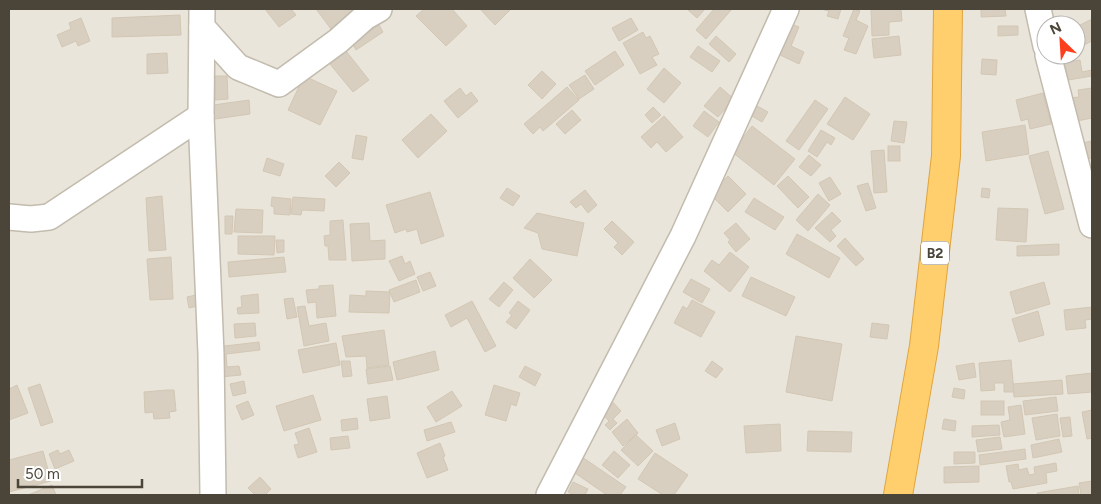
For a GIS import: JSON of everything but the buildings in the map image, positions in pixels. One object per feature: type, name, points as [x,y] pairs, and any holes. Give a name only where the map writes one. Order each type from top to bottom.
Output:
[{"type":"highway","name":"B2","points":[[898,495],[924,346],[946,156],[948,9]]},
{"type":"street","points":[[202,18],[238,67],[279,84],[338,41],[365,17],[379,9]]},
{"type":"street","points":[[549,495],[683,236],[786,9]]},
{"type":"street","points":[[202,18],[201,116],[211,354],[213,495]]},
{"type":"street","points":[[1051,65],[1092,225]]},
{"type":"street","points":[[9,217],[31,219],[49,217],[201,116]]},
{"type":"shaded area","points":[[9,9],[1092,9],[1092,495],[9,495]]}]
